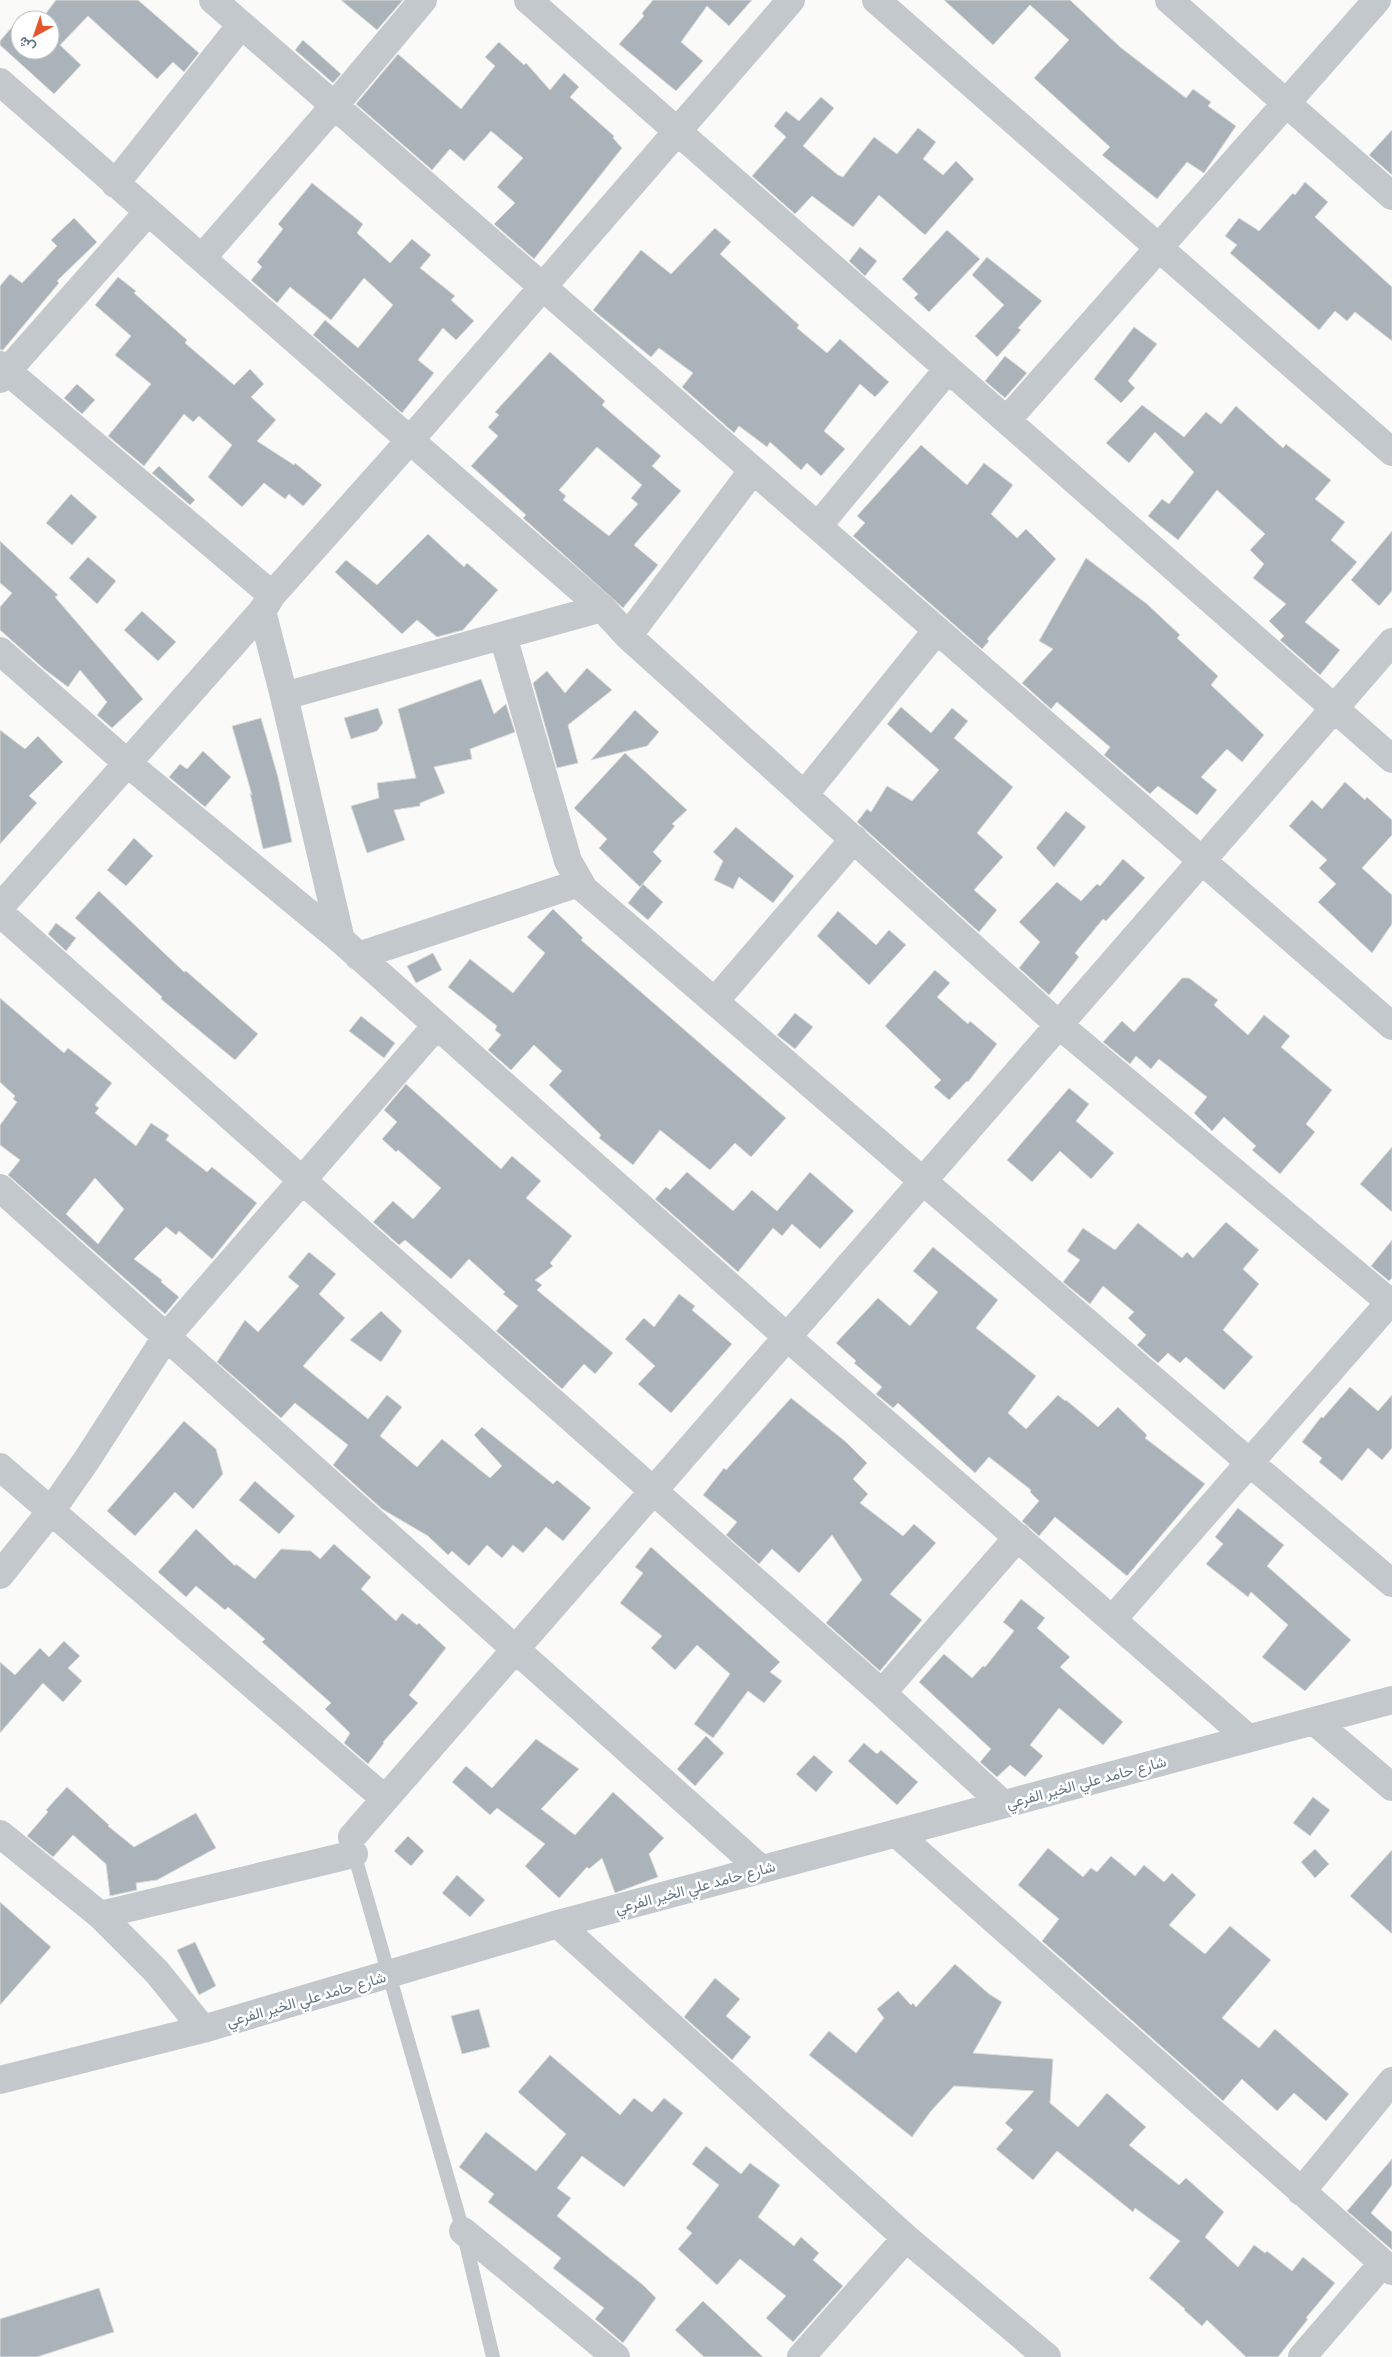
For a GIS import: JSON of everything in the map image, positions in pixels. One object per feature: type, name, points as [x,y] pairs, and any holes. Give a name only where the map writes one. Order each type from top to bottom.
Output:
[{"type":"street","points":[[213,0],[1392,1026]]},
{"type":"street","points":[[202,258],[423,0]]},
{"type":"street","points":[[528,0],[1392,759]]},
{"type":"street","points":[[0,907],[411,439],[791,0]]},
{"type":"street","points":[[876,0],[1392,452]]},
{"type":"street","points":[[1169,0],[1392,196]]},
{"type":"street","points":[[1007,420],[1378,0]]},
{"type":"street","points":[[115,184],[241,25]]},
{"type":"street","points":[[0,82],[115,184],[411,439],[602,608],[628,636],[1059,1025],[1391,1303],[1249,1462],[1112,1620]]},
{"type":"street","points":[[148,212],[2,372],[267,603],[284,696],[350,948]]},
{"type":"street","points":[[818,526],[948,369]]},
{"type":"street","points":[[628,636],[753,470]]},
{"type":"street","points":[[284,696],[602,608]]},
{"type":"street","points":[[804,794],[937,630]]},
{"type":"street","points":[[503,636],[568,861],[579,883],[590,895],[716,1001],[1249,1462],[1392,1583]]},
{"type":"street","points":[[100,1915],[353,1846],[385,1799],[1392,642]]},
{"type":"street","points":[[0,651],[126,762],[350,948],[787,1337],[1248,1738]]},
{"type":"street","points":[[716,1001],[854,839]]},
{"type":"street","points":[[350,948],[579,883]]},
{"type":"street","points":[[0,913],[882,1693],[1003,1804]]},
{"type":"street","points":[[0,1575],[51,1511],[166,1337],[436,1026]]},
{"type":"street","points":[[0,1188],[514,1650],[761,1869]]},
{"type":"street","points":[[0,1467],[385,1799]]},
{"type":"street","points":[[882,1693],[1018,1538]]},
{"type":"street","name":"شارع حامد علي الخير الفرعي","points":[[0,2080],[203,2028],[558,1924],[1392,1700]]},
{"type":"street","points":[[1314,1721],[1392,1787]]},
{"type":"street","points":[[896,1833],[1388,2267],[1302,2357]]},
{"type":"street","points":[[0,1834],[100,1915],[157,1972],[203,2028]]},
{"type":"street","points":[[558,1924],[906,2238],[1047,2357]]},
{"type":"street","points":[[1301,2192],[1392,2081]]},
{"type":"street","points":[[464,2231],[616,2357]]},
{"type":"street","points":[[801,2357],[906,2238]]},
{"type":"lane","points":[[353,1846],[464,2231],[493,2357]]},
{"type":"building","points":[[56,0],[138,0],[199,53],[184,72],[173,62],[157,79],[88,16],[60,45],[60,10],[48,10]]},
{"type":"building","points":[[341,0],[403,0],[377,30]]},
{"type":"building","points":[[653,0],[752,0],[729,26],[707,6],[681,42],[703,61],[676,91],[619,44],[644,16],[642,13]]},
{"type":"building","points":[[944,0],[1070,0],[1120,47],[1186,98],[1193,89],[1211,102],[1208,106],[1236,126],[1204,173],[1187,162],[1157,199],[1102,155],[1110,147],[1034,78],[1069,40],[1030,5],[993,45]]},
{"type":"building","points":[[10,29],[10,54],[0,45],[0,41]]},
{"type":"building","points":[[303,40],[341,74],[333,83],[295,50]]},
{"type":"building","points":[[499,42],[524,65],[526,63],[550,90],[564,73],[579,87],[570,97],[614,136],[613,138],[622,148],[534,259],[494,224],[515,203],[497,187],[523,158],[491,131],[464,161],[450,149],[432,170],[356,104],[398,54],[461,109],[495,66],[485,57]]},
{"type":"building","points":[[60,45],[81,65],[54,94],[17,60],[60,60]]},
{"type":"building","points":[[821,97],[834,108],[803,146],[838,175],[843,177],[874,137],[897,154],[918,128],[936,142],[923,159],[943,175],[956,161],[974,179],[925,235],[879,195],[853,227],[812,196],[795,214],[752,176],[786,137],[774,126],[786,111],[799,121]]},
{"type":"building","points":[[1392,130],[1392,175],[1369,155]]},
{"type":"building","points":[[1305,182],[1328,202],[1315,217],[1392,287],[1392,341],[1355,312],[1347,321],[1335,311],[1319,330],[1230,253],[1237,245],[1225,236],[1239,218],[1259,231],[1293,193],[1295,195]]},
{"type":"building","points":[[312,183],[363,224],[357,233],[390,263],[412,239],[431,255],[420,268],[455,296],[451,300],[474,321],[456,340],[443,328],[418,360],[434,373],[402,413],[313,335],[325,320],[358,348],[393,305],[364,278],[331,320],[290,287],[277,303],[251,280],[262,267],[257,262],[283,229],[278,224]]},
{"type":"building","points":[[74,218],[97,242],[57,281],[59,283],[3,350],[0,350],[0,286],[10,274],[22,283],[57,246],[51,240]]},
{"type":"building","points":[[715,228],[731,242],[720,254],[799,325],[797,328],[827,353],[840,339],[889,382],[875,397],[860,384],[824,431],[845,449],[821,476],[807,463],[801,470],[770,442],[767,447],[739,426],[734,433],[682,387],[693,373],[659,348],[651,357],[593,310],[641,250],[671,274]]},
{"type":"building","points":[[947,230],[980,259],[929,312],[914,298],[918,294],[902,279]]},
{"type":"building","points":[[860,247],[877,261],[865,276],[849,261]]},
{"type":"building","points":[[987,257],[1042,301],[1018,328],[1021,330],[997,357],[975,336],[1004,305],[972,275]]},
{"type":"building","points":[[118,277],[136,291],[134,293],[187,340],[185,343],[234,385],[250,369],[264,384],[251,397],[276,420],[257,441],[294,465],[295,463],[322,485],[303,506],[289,494],[285,499],[264,483],[242,507],[208,477],[232,445],[199,416],[193,422],[184,414],[144,466],[108,436],[151,384],[115,355],[131,336],[95,305]]},
{"type":"building","points":[[1134,327],[1157,344],[1128,381],[1135,388],[1121,403],[1094,379]]},
{"type":"building","points":[[550,352],[605,401],[602,405],[661,456],[652,466],[681,491],[634,545],[658,565],[623,608],[523,518],[526,515],[471,466],[498,436],[488,427],[499,415],[495,412]],"holes":[[[597,447],[642,485],[631,498],[638,504],[609,536],[563,500],[566,496],[559,490]]]},
{"type":"building","points":[[1005,356],[1027,373],[1005,398],[985,381]]},
{"type":"building","points":[[77,384],[95,400],[82,414],[64,398]]},
{"type":"building","points":[[1142,405],[1184,437],[1206,412],[1221,424],[1236,406],[1283,448],[1286,444],[1331,480],[1315,499],[1345,522],[1331,540],[1357,562],[1305,622],[1340,650],[1320,675],[1280,640],[1284,636],[1269,621],[1286,604],[1253,578],[1264,564],[1250,550],[1265,534],[1217,490],[1178,540],[1148,516],[1162,499],[1169,504],[1194,472],[1155,432],[1129,463],[1106,443]]},
{"type":"building","points":[[921,445],[967,485],[984,463],[1013,485],[991,514],[1017,538],[1026,529],[1056,559],[987,639],[989,641],[982,649],[853,536],[865,523],[857,516]]},
{"type":"building","points":[[159,466],[195,500],[190,505],[152,473]]},
{"type":"building","points":[[71,494],[97,517],[72,545],[46,523]]},
{"type":"building","points":[[1392,531],[1392,591],[1379,606],[1351,580]]},
{"type":"building","points":[[428,534],[464,567],[467,563],[498,590],[463,630],[437,637],[417,620],[402,634],[335,572],[346,560],[377,585]]},
{"type":"building","points":[[0,541],[58,595],[55,597],[143,699],[112,728],[97,715],[107,702],[80,670],[68,687],[44,669],[0,630],[0,607],[12,593],[0,583]]},
{"type":"building","points":[[88,557],[116,581],[97,604],[69,578]]},
{"type":"building","points":[[1086,558],[1147,604],[1180,635],[1177,638],[1218,676],[1211,685],[1264,735],[1242,762],[1227,749],[1201,777],[1217,790],[1197,815],[1158,786],[1150,794],[1104,755],[1110,747],[1057,702],[1051,709],[1022,683],[1053,649],[1039,641]]},
{"type":"building","points":[[142,611],[176,642],[158,661],[124,630]]},
{"type":"building","points":[[587,668],[612,690],[568,725],[578,763],[557,768],[533,683],[547,671],[565,693]]},
{"type":"building","points":[[481,679],[494,714],[506,704],[515,732],[470,749],[472,759],[434,767],[445,793],[420,803],[420,806],[394,810],[405,840],[367,853],[351,806],[379,798],[377,783],[416,778],[398,709]]},
{"type":"building","points":[[901,707],[931,733],[952,708],[968,721],[954,738],[1013,787],[977,833],[1003,857],[974,890],[997,910],[979,932],[857,822],[867,809],[871,812],[887,786],[912,801],[939,770],[887,724]]},
{"type":"building","points":[[378,708],[383,723],[377,731],[351,739],[344,718]]},
{"type":"building","points":[[635,710],[659,732],[647,746],[591,760]]},
{"type":"building","points":[[261,718],[278,777],[292,842],[263,849],[250,793],[252,795],[232,726]]},
{"type":"building","points":[[0,730],[25,749],[38,736],[63,762],[29,796],[37,803],[0,844]]},
{"type":"building","points":[[203,751],[231,777],[205,807],[169,777],[180,764],[187,769]]},
{"type":"building","points":[[625,753],[687,810],[672,824],[675,826],[653,852],[662,861],[640,887],[599,848],[607,839],[574,808]]},
{"type":"building","points":[[1345,782],[1365,800],[1367,797],[1392,820],[1392,835],[1362,868],[1392,895],[1392,924],[1372,953],[1318,902],[1336,884],[1319,868],[1327,860],[1289,826],[1312,800],[1322,809]]},
{"type":"building","points":[[1066,811],[1086,827],[1054,867],[1036,848]]},
{"type":"building","points":[[736,827],[794,876],[773,903],[739,877],[733,889],[714,880],[723,861],[713,852]]},
{"type":"building","points":[[134,838],[153,856],[126,886],[107,870]]},
{"type":"building","points":[[1123,859],[1145,878],[1106,921],[1103,919],[1075,953],[1079,957],[1049,995],[1019,968],[1040,942],[1019,922],[1057,882],[1081,901],[1097,884],[1100,886]]},
{"type":"building","points":[[643,884],[663,902],[648,920],[628,903]]},
{"type":"building","points":[[99,891],[184,972],[186,971],[258,1034],[235,1060],[161,999],[162,997],[75,918]]},
{"type":"building","points":[[553,909],[583,938],[581,940],[786,1118],[751,1157],[735,1143],[710,1170],[660,1130],[633,1165],[599,1138],[601,1135],[549,1085],[562,1071],[534,1045],[511,1070],[488,1050],[501,1035],[495,1030],[497,1026],[448,987],[470,959],[513,993],[545,953],[527,937]]},
{"type":"building","points":[[838,911],[876,945],[889,930],[906,945],[869,985],[817,936]]},
{"type":"building","points":[[56,923],[76,938],[66,951],[48,934]]},
{"type":"building","points":[[433,953],[442,970],[416,983],[407,966]]},
{"type":"building","points":[[935,970],[950,983],[937,997],[968,1024],[970,1021],[997,1044],[968,1082],[949,1100],[934,1087],[941,1080],[885,1026]]},
{"type":"building","points":[[1182,978],[1189,978],[1218,1000],[1214,1005],[1248,1035],[1264,1015],[1290,1036],[1281,1047],[1332,1090],[1306,1124],[1315,1132],[1280,1174],[1252,1150],[1256,1146],[1224,1117],[1212,1131],[1194,1113],[1207,1097],[1159,1059],[1151,1069],[1136,1056],[1130,1064],[1103,1042],[1122,1021],[1134,1032]]},
{"type":"building","points":[[0,998],[64,1053],[68,1048],[112,1083],[95,1105],[99,1108],[95,1113],[136,1146],[151,1123],[169,1135],[166,1140],[207,1172],[212,1167],[257,1203],[212,1259],[179,1231],[176,1235],[166,1227],[134,1259],[162,1280],[161,1282],[179,1297],[165,1314],[8,1175],[20,1160],[0,1145],[0,1125],[17,1102],[13,1099],[15,1096],[0,1082]],"holes":[[[95,1178],[124,1209],[98,1244],[66,1214]]]},
{"type":"building","points":[[795,1013],[813,1027],[795,1049],[777,1035]]},
{"type":"building","points":[[361,1016],[395,1043],[384,1058],[349,1031]]},
{"type":"building","points":[[406,1084],[501,1169],[512,1156],[541,1181],[526,1198],[572,1236],[550,1263],[553,1266],[535,1280],[542,1285],[537,1290],[613,1353],[595,1374],[584,1364],[562,1389],[496,1331],[518,1306],[503,1294],[505,1292],[469,1259],[451,1279],[405,1240],[399,1245],[373,1222],[393,1201],[413,1219],[441,1188],[398,1150],[396,1152],[382,1139],[397,1122],[384,1110]]},
{"type":"building","points":[[1069,1088],[1089,1104],[1076,1121],[1114,1153],[1091,1179],[1060,1151],[1032,1182],[1007,1160]]},
{"type":"building","points":[[1392,1147],[1392,1212],[1360,1184]]},
{"type":"building","points":[[687,1172],[733,1211],[752,1190],[777,1211],[810,1172],[854,1211],[820,1249],[792,1224],[782,1236],[773,1228],[738,1272],[655,1199],[666,1187],[670,1190]]},
{"type":"building","points":[[1226,1222],[1259,1250],[1243,1269],[1259,1284],[1223,1330],[1253,1357],[1224,1390],[1186,1357],[1180,1363],[1168,1353],[1158,1363],[1137,1345],[1146,1335],[1128,1318],[1134,1312],[1103,1286],[1090,1304],[1063,1282],[1080,1260],[1067,1251],[1083,1228],[1115,1250],[1138,1223],[1182,1258],[1187,1252],[1193,1258]]},
{"type":"building","points":[[1392,1240],[1392,1278],[1389,1281],[1371,1266]]},
{"type":"building","points":[[933,1247],[998,1300],[976,1328],[1036,1376],[1008,1413],[1026,1429],[1058,1395],[1098,1427],[1118,1407],[1147,1435],[1145,1438],[1205,1484],[1127,1576],[1055,1517],[1039,1536],[1022,1521],[1039,1501],[1030,1492],[1031,1490],[989,1457],[975,1473],[898,1403],[893,1408],[876,1394],[882,1387],[854,1363],[856,1361],[836,1343],[878,1298],[910,1326],[938,1292],[913,1271]]},
{"type":"building","points":[[309,1252],[336,1274],[319,1294],[345,1318],[303,1366],[368,1419],[387,1395],[402,1407],[380,1436],[417,1467],[442,1439],[490,1478],[502,1466],[474,1435],[482,1427],[553,1484],[557,1480],[591,1508],[563,1541],[546,1527],[523,1553],[513,1545],[502,1558],[487,1545],[469,1566],[452,1551],[448,1555],[428,1536],[382,1509],[333,1465],[348,1445],[295,1403],[281,1418],[217,1362],[245,1320],[258,1332],[299,1286],[288,1277]]},
{"type":"building","points":[[679,1294],[695,1306],[692,1310],[732,1344],[671,1413],[638,1384],[655,1366],[625,1339],[644,1318],[654,1327]]},
{"type":"building","points":[[381,1311],[402,1331],[381,1362],[350,1340]]},
{"type":"building","points":[[1350,1387],[1378,1411],[1392,1395],[1392,1448],[1382,1460],[1368,1448],[1342,1481],[1319,1462],[1322,1458],[1302,1442],[1321,1417],[1323,1418]]},
{"type":"building","points":[[791,1398],[846,1442],[867,1463],[853,1479],[868,1494],[860,1503],[903,1536],[914,1524],[936,1543],[890,1594],[922,1620],[880,1671],[826,1623],[862,1580],[832,1535],[799,1573],[772,1549],[759,1564],[726,1535],[737,1522],[703,1495],[724,1468],[726,1470]]},
{"type":"building","points":[[184,1421],[216,1449],[223,1474],[193,1509],[175,1492],[135,1536],[107,1511]]},
{"type":"building","points":[[255,1481],[295,1516],[279,1534],[239,1500]]},
{"type":"building","points":[[1238,1508],[1284,1545],[1267,1566],[1351,1640],[1305,1691],[1262,1657],[1288,1625],[1251,1592],[1248,1597],[1206,1564],[1223,1544],[1215,1537]]},
{"type":"building","points":[[196,1529],[235,1566],[236,1564],[255,1579],[281,1549],[311,1551],[320,1559],[334,1544],[371,1577],[361,1589],[396,1621],[402,1613],[417,1625],[419,1623],[446,1648],[409,1695],[418,1703],[383,1742],[368,1764],[344,1743],[350,1733],[325,1709],[331,1703],[262,1642],[265,1639],[228,1607],[225,1610],[196,1586],[186,1597],[158,1572]]},
{"type":"building","points":[[651,1547],[780,1662],[770,1672],[782,1681],[764,1703],[748,1691],[713,1738],[694,1724],[730,1674],[697,1645],[675,1670],[651,1648],[662,1636],[620,1603],[643,1573],[635,1567]]},
{"type":"building","points":[[1021,1599],[1045,1618],[1037,1628],[1070,1657],[1060,1667],[1123,1722],[1103,1745],[1059,1708],[1030,1745],[1043,1756],[1025,1777],[1010,1765],[997,1777],[980,1762],[991,1749],[919,1682],[944,1654],[972,1678],[983,1666],[985,1667],[1014,1631],[1003,1622]]},
{"type":"building","points":[[64,1641],[80,1656],[68,1668],[82,1681],[63,1702],[43,1683],[0,1733],[0,1662],[15,1675],[40,1648],[49,1657]]},
{"type":"building","points":[[706,1736],[724,1753],[695,1786],[677,1769]]},
{"type":"building","points":[[536,1739],[579,1769],[541,1809],[575,1835],[613,1792],[664,1838],[649,1854],[658,1877],[615,1893],[602,1858],[589,1869],[587,1867],[559,1898],[525,1866],[545,1844],[497,1808],[490,1815],[452,1782],[466,1766],[492,1788]]},
{"type":"building","points":[[864,1743],[877,1754],[881,1750],[918,1782],[897,1805],[848,1761]]},
{"type":"building","points":[[814,1755],[833,1772],[816,1792],[796,1774]]},
{"type":"building","points":[[67,1787],[108,1826],[134,1847],[196,1813],[216,1848],[157,1880],[136,1883],[137,1890],[110,1896],[106,1864],[73,1835],[53,1857],[27,1836],[48,1812],[46,1810]]},
{"type":"building","points":[[1313,1797],[1330,1810],[1310,1836],[1293,1823]]},
{"type":"building","points":[[408,1836],[424,1851],[411,1866],[394,1851]]},
{"type":"building","points":[[1048,1848],[1083,1877],[1091,1868],[1097,1872],[1111,1856],[1135,1876],[1144,1865],[1164,1882],[1172,1873],[1196,1895],[1169,1925],[1205,1954],[1230,1926],[1271,1960],[1222,2018],[1259,2048],[1275,2029],[1349,2094],[1326,2121],[1294,2093],[1277,2111],[1242,2079],[1223,2101],[1042,1941],[1059,1919],[1018,1885]]},
{"type":"building","points":[[1315,1849],[1329,1864],[1315,1878],[1301,1862]]},
{"type":"building","points":[[1392,1850],[1392,1934],[1350,1896]]},
{"type":"building","points":[[457,1875],[485,1900],[470,1917],[442,1893]]},
{"type":"building","points":[[0,1902],[51,1947],[0,2005]]},
{"type":"building","points":[[195,1942],[216,1986],[199,1995],[177,1950]]},
{"type":"building","points":[[955,1964],[989,1994],[1002,2002],[973,2053],[1053,2059],[1050,2103],[1078,2127],[1107,2093],[1146,2127],[1129,2145],[1179,2185],[1186,2178],[1224,2212],[1205,2237],[1238,2267],[1254,2245],[1265,2253],[1267,2251],[1292,2271],[1303,2257],[1335,2283],[1306,2318],[1308,2319],[1278,2357],[1246,2357],[1207,2320],[1202,2326],[1149,2278],[1180,2241],[1135,2208],[1133,2212],[1057,2151],[1033,2180],[996,2149],[1013,2130],[1005,2123],[1034,2091],[954,2086],[931,2111],[912,2137],[809,2055],[829,2031],[856,2053],[884,2018],[877,2009],[898,1991],[911,2005],[913,2003],[916,2007]]},
{"type":"building","points":[[715,1978],[740,1999],[726,2016],[751,2037],[732,2060],[684,2017]]},
{"type":"building","points":[[479,2009],[490,2047],[462,2054],[451,2016]]},
{"type":"building","points":[[550,2055],[620,2115],[634,2098],[652,2112],[664,2098],[683,2113],[624,2187],[582,2156],[557,2188],[571,2198],[557,2216],[643,2285],[656,2298],[623,2343],[595,2319],[604,2308],[553,2268],[561,2258],[488,2202],[494,2194],[459,2167],[486,2132],[536,2171],[566,2134],[518,2092]]},
{"type":"building","points":[[706,2146],[741,2174],[750,2163],[780,2185],[758,2217],[794,2246],[801,2237],[819,2253],[813,2260],[843,2286],[793,2342],[766,2318],[786,2296],[740,2259],[717,2285],[678,2249],[692,2233],[686,2228],[719,2185],[692,2164]]},
{"type":"building","points":[[1392,2159],[1392,2185],[1371,2213],[1392,2232],[1392,2250],[1347,2211]]},
{"type":"building","points":[[99,2288],[114,2332],[37,2357],[0,2357],[0,2319]]},
{"type":"building","points":[[703,2301],[763,2357],[704,2357],[675,2330]]}]
